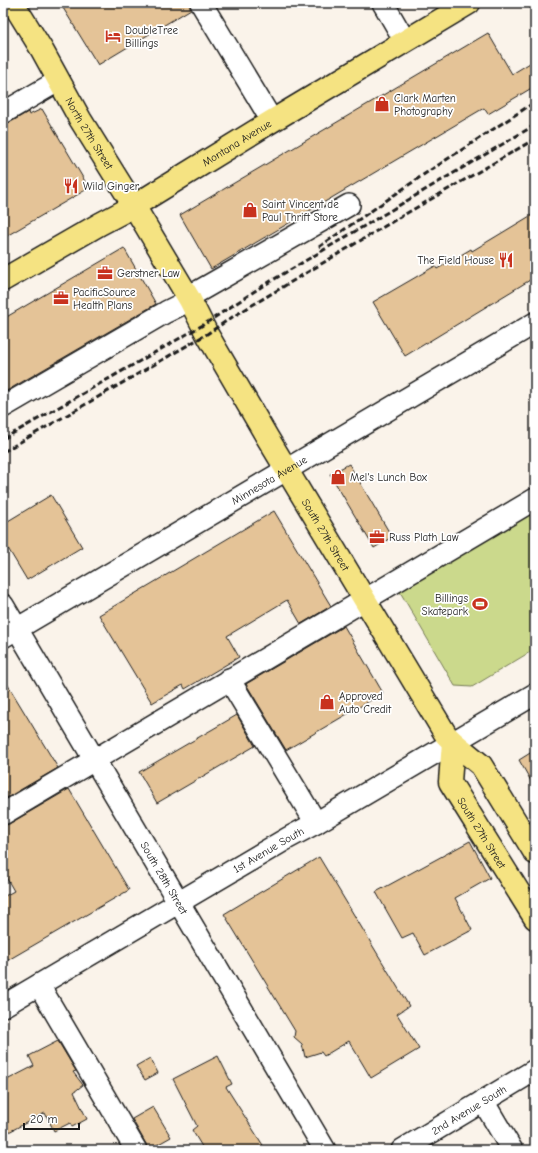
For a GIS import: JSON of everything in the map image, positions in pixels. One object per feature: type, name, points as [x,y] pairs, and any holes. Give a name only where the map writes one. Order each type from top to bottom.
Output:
[{"type":"main road","name":"North 27th Street","points":[[13,3],[42,50],[80,119],[134,206],[203,325]]},
{"type":"main road","name":"Montana Avenue","points":[[3,280],[134,206],[469,3]]},
{"type":"main road","name":"South 27th Street","points":[[203,325],[325,536],[366,600],[442,728],[453,742],[481,765],[535,854]]},
{"type":"main road","name":"South 27th Street","points":[[453,742],[450,782],[535,918]]},
{"type":"street","points":[[201,3],[272,121]]},
{"type":"street","points":[[383,3],[405,41]]},
{"type":"street","points":[[3,113],[58,81]]},
{"type":"street","points":[[3,407],[166,312],[199,291],[349,205]]},
{"type":"street","name":"Minnesota Avenue","points":[[10,633],[535,324]]},
{"type":"street","points":[[3,814],[535,499]]},
{"type":"street","name":"South 28th Street","points":[[3,605],[10,633],[95,760],[326,1150]]},
{"type":"street","points":[[229,680],[316,823]]},
{"type":"street","name":"1st Avenue South","points":[[3,1006],[535,694]]},
{"type":"street","points":[[39,985],[136,1150]]},
{"type":"street","name":"2nd Avenue South","points":[[402,1150],[535,1070]]},
{"type":"street","points":[[483,1101],[512,1150]]},
{"type":"green space","points":[[535,503],[535,649],[472,687],[455,686],[396,585]]},
{"type":"building","name":"DoubleTree Billings","points":[[60,3],[189,3],[191,9],[98,65]]},
{"type":"building","points":[[488,33],[512,74],[535,60],[535,86],[488,114],[484,108],[211,269],[180,215]]},
{"type":"building","points":[[42,109],[89,188],[3,238],[3,125],[28,112],[29,115]]},
{"type":"building","points":[[535,213],[535,277],[405,356],[373,302],[435,266],[437,269],[471,249],[472,251]]},
{"type":"building","points":[[124,248],[156,304],[3,393],[3,319]]},
{"type":"building","points":[[349,464],[392,537],[374,548],[330,474]]},
{"type":"building","points":[[51,495],[82,547],[27,580],[3,540],[3,524]]},
{"type":"building","points":[[274,511],[331,606],[301,624],[287,600],[227,636],[239,657],[185,689],[183,685],[152,703],[99,615]]},
{"type":"building","points":[[344,626],[383,693],[286,750],[246,684]]},
{"type":"building","points":[[3,677],[58,768],[3,800]]},
{"type":"building","points":[[237,715],[255,746],[157,803],[139,772]]},
{"type":"building","points":[[535,750],[535,788],[519,760]]},
{"type":"building","points":[[69,789],[129,890],[3,963],[3,897],[14,891],[3,872],[3,826]]},
{"type":"building","points":[[470,841],[490,878],[455,898],[472,930],[425,955],[413,933],[402,938],[376,892]]},
{"type":"building","points":[[319,857],[409,1006],[397,1014],[419,1049],[371,1078],[349,1041],[324,1056],[321,1052],[305,1057],[302,1044],[294,1037],[295,1031],[224,914]]},
{"type":"building","points":[[58,1041],[76,1071],[73,1072],[83,1085],[74,1092],[87,1119],[72,1127],[70,1123],[54,1131],[45,1113],[3,1135],[3,1082],[34,1066],[29,1056]]},
{"type":"building","points":[[218,1056],[232,1084],[226,1087],[266,1150],[204,1150],[192,1130],[197,1126],[173,1079]]},
{"type":"building","points":[[150,1058],[158,1073],[145,1080],[136,1066]]},
{"type":"building","points":[[153,1107],[171,1137],[148,1150],[132,1119]]},
{"type":"railway","points":[[319,247],[426,173],[535,102]]},
{"type":"railway","points":[[3,439],[203,325],[261,287],[535,125]]},
{"type":"railway","points":[[3,452],[207,334],[234,316],[395,220],[535,139]]},
{"type":"place","name":"DoubleTree Billings","points":[[113,36]]},
{"type":"place","name":"Clark Marten Photography","points":[[382,104]]},
{"type":"place","name":"Wild Ginger","points":[[71,186]]},
{"type":"place","name":"Saint Vincent de Paul Thrift Store","points":[[250,210]]},
{"type":"place","name":"The Field House","points":[[506,260]]},
{"type":"place","name":"Gerstner Law","points":[[105,273]]},
{"type":"place","name":"PacificSource Health Plans","points":[[61,298]]},
{"type":"place","name":"Mel's Lunch Box","points":[[338,477]]},
{"type":"place","name":"Russ Plath Law","points":[[377,537]]},
{"type":"place","name":"Billings Skatepark","points":[[480,604]]},
{"type":"place","name":"Approved Auto Credit","points":[[327,702]]}]
